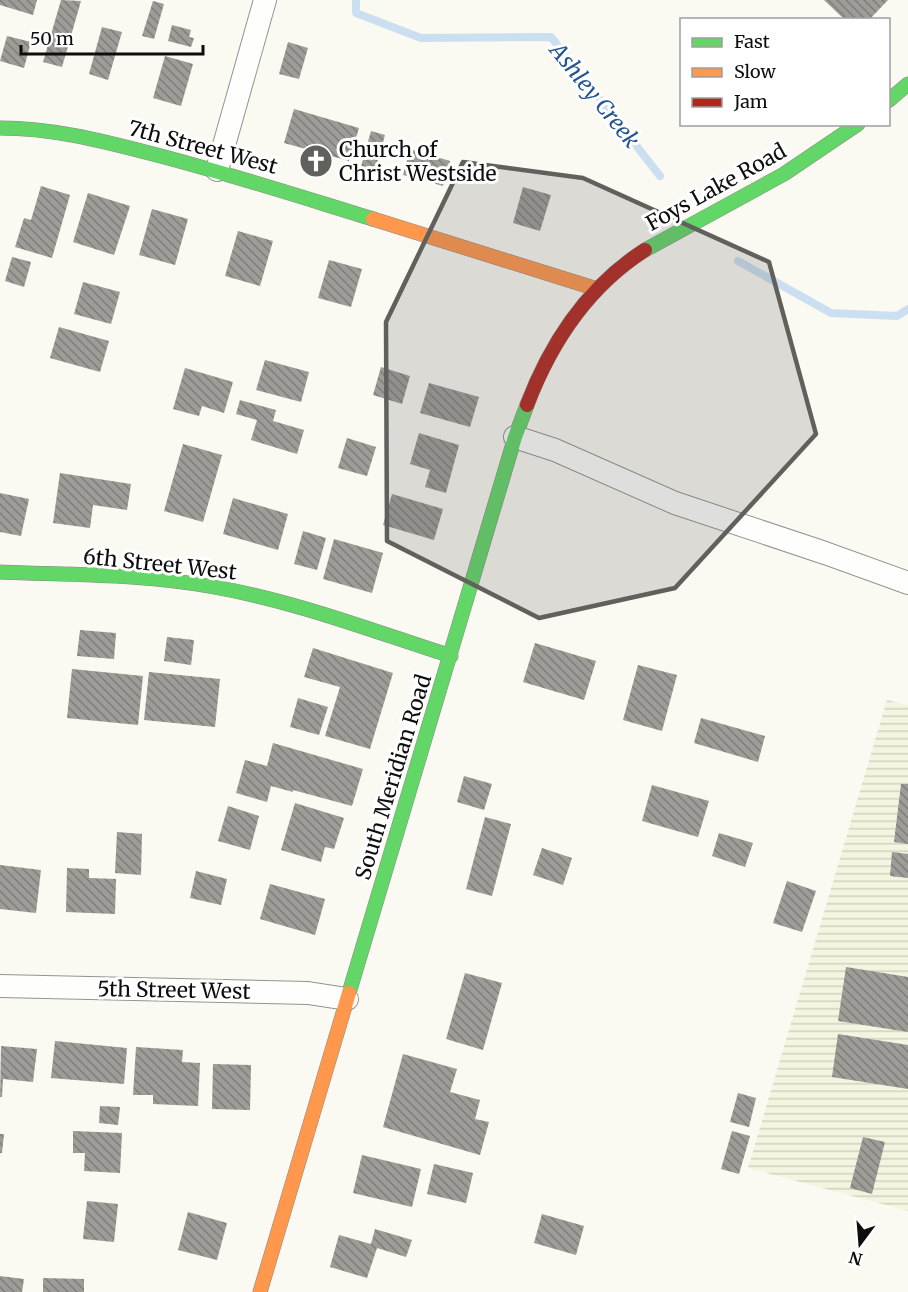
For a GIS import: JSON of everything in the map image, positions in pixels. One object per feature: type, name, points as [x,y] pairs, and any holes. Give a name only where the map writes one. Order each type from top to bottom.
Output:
[{"type":"street","points":[[217,170],[265,0]]},
{"type":"street","points":[[890,99],[908,84]]},
{"type":"street","name":"Foys Lake Road","points":[[597,289],[637,254],[782,176],[855,126]]},
{"type":"street","name":"7th Street West","points":[[0,128],[27,128],[82,136],[217,170],[597,289]]},
{"type":"street","name":"South Meridian Road","points":[[260,1292],[515,437],[540,370],[555,342],[574,314],[597,289]]},
{"type":"street","points":[[515,437],[555,450],[675,503],[908,583]]},
{"type":"street","name":"6th Street West","points":[[0,572],[164,580],[239,592],[286,603],[451,656]]},
{"type":"street","name":"5th Street West","points":[[0,986],[308,993],[347,999]]},
{"type":"highlighted area","points":[[463,162],[583,178],[769,262],[816,434],[675,588],[539,618],[387,541],[386,322]]},
{"type":"green space","points":[[887,700],[908,705],[908,1211],[748,1168]]},
{"type":"building","points":[[0,0],[37,0],[33,15],[0,5]]},
{"type":"building","points":[[61,0],[81,1],[62,67],[43,62]]},
{"type":"building","points":[[824,0],[888,0],[871,18],[843,18]]},
{"type":"building","points":[[153,1],[164,4],[154,39],[142,36]]},
{"type":"building","points":[[172,25],[191,30],[189,37],[194,38],[191,47],[168,41]]},
{"type":"building","points":[[102,27],[122,32],[108,80],[89,74]]},
{"type":"building","points":[[7,36],[31,42],[24,68],[0,61]]},
{"type":"building","points":[[288,42],[308,48],[299,79],[279,74]]},
{"type":"building","points":[[165,56],[193,64],[181,106],[153,98]]},
{"type":"building","points":[[294,109],[359,128],[349,161],[284,143]]},
{"type":"building","points":[[371,131],[385,135],[374,174],[360,170]]},
{"type":"building","points":[[410,149],[450,161],[443,186],[403,175]]},
{"type":"building","points":[[41,186],[70,195],[52,258],[15,247],[24,218],[31,220]]},
{"type":"building","points":[[523,187],[551,195],[540,231],[513,223]]},
{"type":"building","points":[[88,193],[130,206],[114,255],[73,242]]},
{"type":"building","points":[[152,209],[188,219],[175,265],[139,255]]},
{"type":"building","points":[[238,231],[273,241],[260,286],[225,276]]},
{"type":"building","points":[[12,257],[31,262],[24,287],[5,281]]},
{"type":"building","points":[[329,260],[362,269],[351,307],[318,298]]},
{"type":"building","points":[[83,282],[120,292],[111,324],[74,314]]},
{"type":"building","points":[[59,327],[109,341],[100,372],[50,358]]},
{"type":"building","points":[[265,360],[309,372],[301,402],[256,390]]},
{"type":"building","points":[[381,367],[410,376],[402,404],[373,395]]},
{"type":"building","points":[[185,368],[233,382],[224,413],[202,406],[199,416],[173,409]]},
{"type":"building","points":[[429,383],[479,397],[470,427],[420,413]]},
{"type":"building","points":[[240,400],[276,410],[273,421],[304,430],[297,454],[251,440],[257,420],[236,414]]},
{"type":"building","points":[[419,433],[459,445],[446,493],[425,487],[430,470],[410,464]]},
{"type":"building","points":[[347,438],[376,447],[367,476],[338,468]]},
{"type":"building","points":[[183,444],[222,455],[203,522],[164,511]]},
{"type":"building","points":[[60,473],[131,484],[127,510],[93,505],[90,528],[53,523]]},
{"type":"building","points":[[0,493],[29,499],[21,536],[0,532]]},
{"type":"building","points":[[392,494],[443,509],[434,540],[383,525]]},
{"type":"building","points":[[233,498],[288,514],[278,550],[223,534]]},
{"type":"building","points":[[303,531],[326,538],[317,570],[294,564]]},
{"type":"building","points":[[334,539],[383,553],[372,593],[323,579]]},
{"type":"building","points":[[80,630],[116,633],[114,659],[77,656]]},
{"type":"building","points":[[167,637],[194,640],[191,665],[164,661]]},
{"type":"building","points":[[535,643],[596,661],[584,700],[523,682]]},
{"type":"building","points":[[313,648],[393,673],[370,749],[325,736],[340,687],[304,677]]},
{"type":"building","points":[[638,665],[677,675],[662,731],[623,720]]},
{"type":"building","points":[[72,669],[143,676],[138,725],[67,718]]},
{"type":"building","points":[[149,672],[220,679],[215,727],[144,720]]},
{"type":"building","points":[[298,698],[328,707],[319,735],[290,727]]},
{"type":"building","points":[[701,718],[765,736],[758,762],[694,743]]},
{"type":"building","points":[[273,743],[363,769],[352,806],[271,786],[267,802],[236,793],[245,760],[267,766]]},
{"type":"building","points":[[464,776],[492,784],[484,810],[457,802]]},
{"type":"building","points":[[901,784],[908,784],[908,844],[894,842]]},
{"type":"building","points":[[652,785],[709,801],[698,837],[642,821]]},
{"type":"building","points":[[295,803],[344,818],[334,849],[325,847],[321,862],[281,850]]},
{"type":"building","points":[[228,806],[259,816],[250,850],[218,841]]},
{"type":"building","points":[[485,817],[511,824],[492,896],[466,889]]},
{"type":"building","points":[[117,832],[142,834],[141,875],[115,873]]},
{"type":"building","points":[[719,833],[753,843],[745,867],[712,856]]},
{"type":"building","points":[[542,848],[572,858],[563,885],[533,875]]},
{"type":"building","points":[[892,852],[908,854],[908,878],[890,876]]},
{"type":"building","points":[[0,865],[41,870],[36,913],[0,909]]},
{"type":"building","points":[[67,868],[89,869],[89,878],[116,879],[115,914],[66,912]]},
{"type":"building","points":[[196,871],[227,879],[221,905],[190,898]]},
{"type":"building","points":[[787,881],[816,891],[802,932],[773,923]]},
{"type":"building","points":[[270,884],[325,899],[315,935],[260,919]]},
{"type":"building","points":[[846,967],[908,977],[908,1032],[838,1021]]},
{"type":"building","points":[[465,973],[502,983],[483,1050],[446,1039]]},
{"type":"building","points":[[838,1034],[908,1045],[908,1089],[832,1077]]},
{"type":"building","points":[[55,1041],[127,1048],[124,1084],[51,1078]]},
{"type":"building","points":[[1,1046],[37,1049],[33,1082],[3,1079],[2,1097],[0,1097]]},
{"type":"building","points":[[136,1047],[183,1050],[182,1062],[200,1063],[198,1106],[153,1104],[153,1095],[133,1095]]},
{"type":"building","points":[[403,1054],[457,1069],[450,1092],[480,1100],[475,1119],[489,1122],[480,1155],[383,1127]]},
{"type":"building","points":[[213,1064],[251,1065],[250,1110],[212,1109]]},
{"type":"building","points":[[738,1093],[756,1098],[749,1127],[730,1122]]},
{"type":"building","points":[[100,1106],[120,1107],[118,1125],[99,1123]]},
{"type":"building","points":[[73,1131],[122,1133],[120,1173],[84,1171],[85,1153],[73,1153]]},
{"type":"building","points":[[732,1131],[750,1136],[739,1174],[721,1169]]},
{"type":"building","points":[[0,1134],[4,1134],[2,1153],[0,1153]]},
{"type":"building","points":[[863,1137],[885,1142],[872,1194],[850,1188]]},
{"type":"building","points":[[362,1155],[421,1169],[412,1207],[353,1193]]},
{"type":"building","points":[[434,1164],[473,1173],[466,1203],[427,1194]]},
{"type":"building","points":[[87,1201],[118,1204],[114,1242],[83,1239]]},
{"type":"building","points":[[188,1212],[227,1223],[217,1260],[178,1250]]},
{"type":"building","points":[[542,1214],[584,1226],[576,1255],[534,1243]]},
{"type":"building","points":[[375,1229],[412,1240],[406,1257],[377,1248],[367,1278],[330,1267],[339,1235],[371,1244]]},
{"type":"building","points":[[0,1276],[24,1279],[22,1292],[0,1292]]},
{"type":"building","points":[[43,1278],[84,1279],[84,1292],[43,1292]]},
{"type":"waterway","name":"Ashley Creek","points":[[356,0],[356,13],[421,38],[551,37],[660,176]]},
{"type":"waterway","name":"Ashley Creek","points":[[738,261],[831,313],[897,316],[908,309]]},
{"type":"traffic: fast","points":[[890,99],[908,84]]},
{"type":"traffic: fast","points":[[645,250],[784,174],[855,126]]},
{"type":"traffic: fast","points":[[0,128],[56,132],[112,144],[261,184],[373,219]]},
{"type":"traffic: fast","points":[[349,993],[515,437],[527,405]]},
{"type":"traffic: fast","points":[[0,572],[134,577],[214,587],[304,608],[451,656]]},
{"type":"traffic: slow","points":[[373,219],[597,289]]},
{"type":"traffic: slow","points":[[260,1292],[349,993]]},
{"type":"traffic: jam","points":[[527,405],[547,359],[573,318],[605,281],[645,250]]},
{"type":"place","name":"Church of Christ Westside","points":[[316,161]]}]
